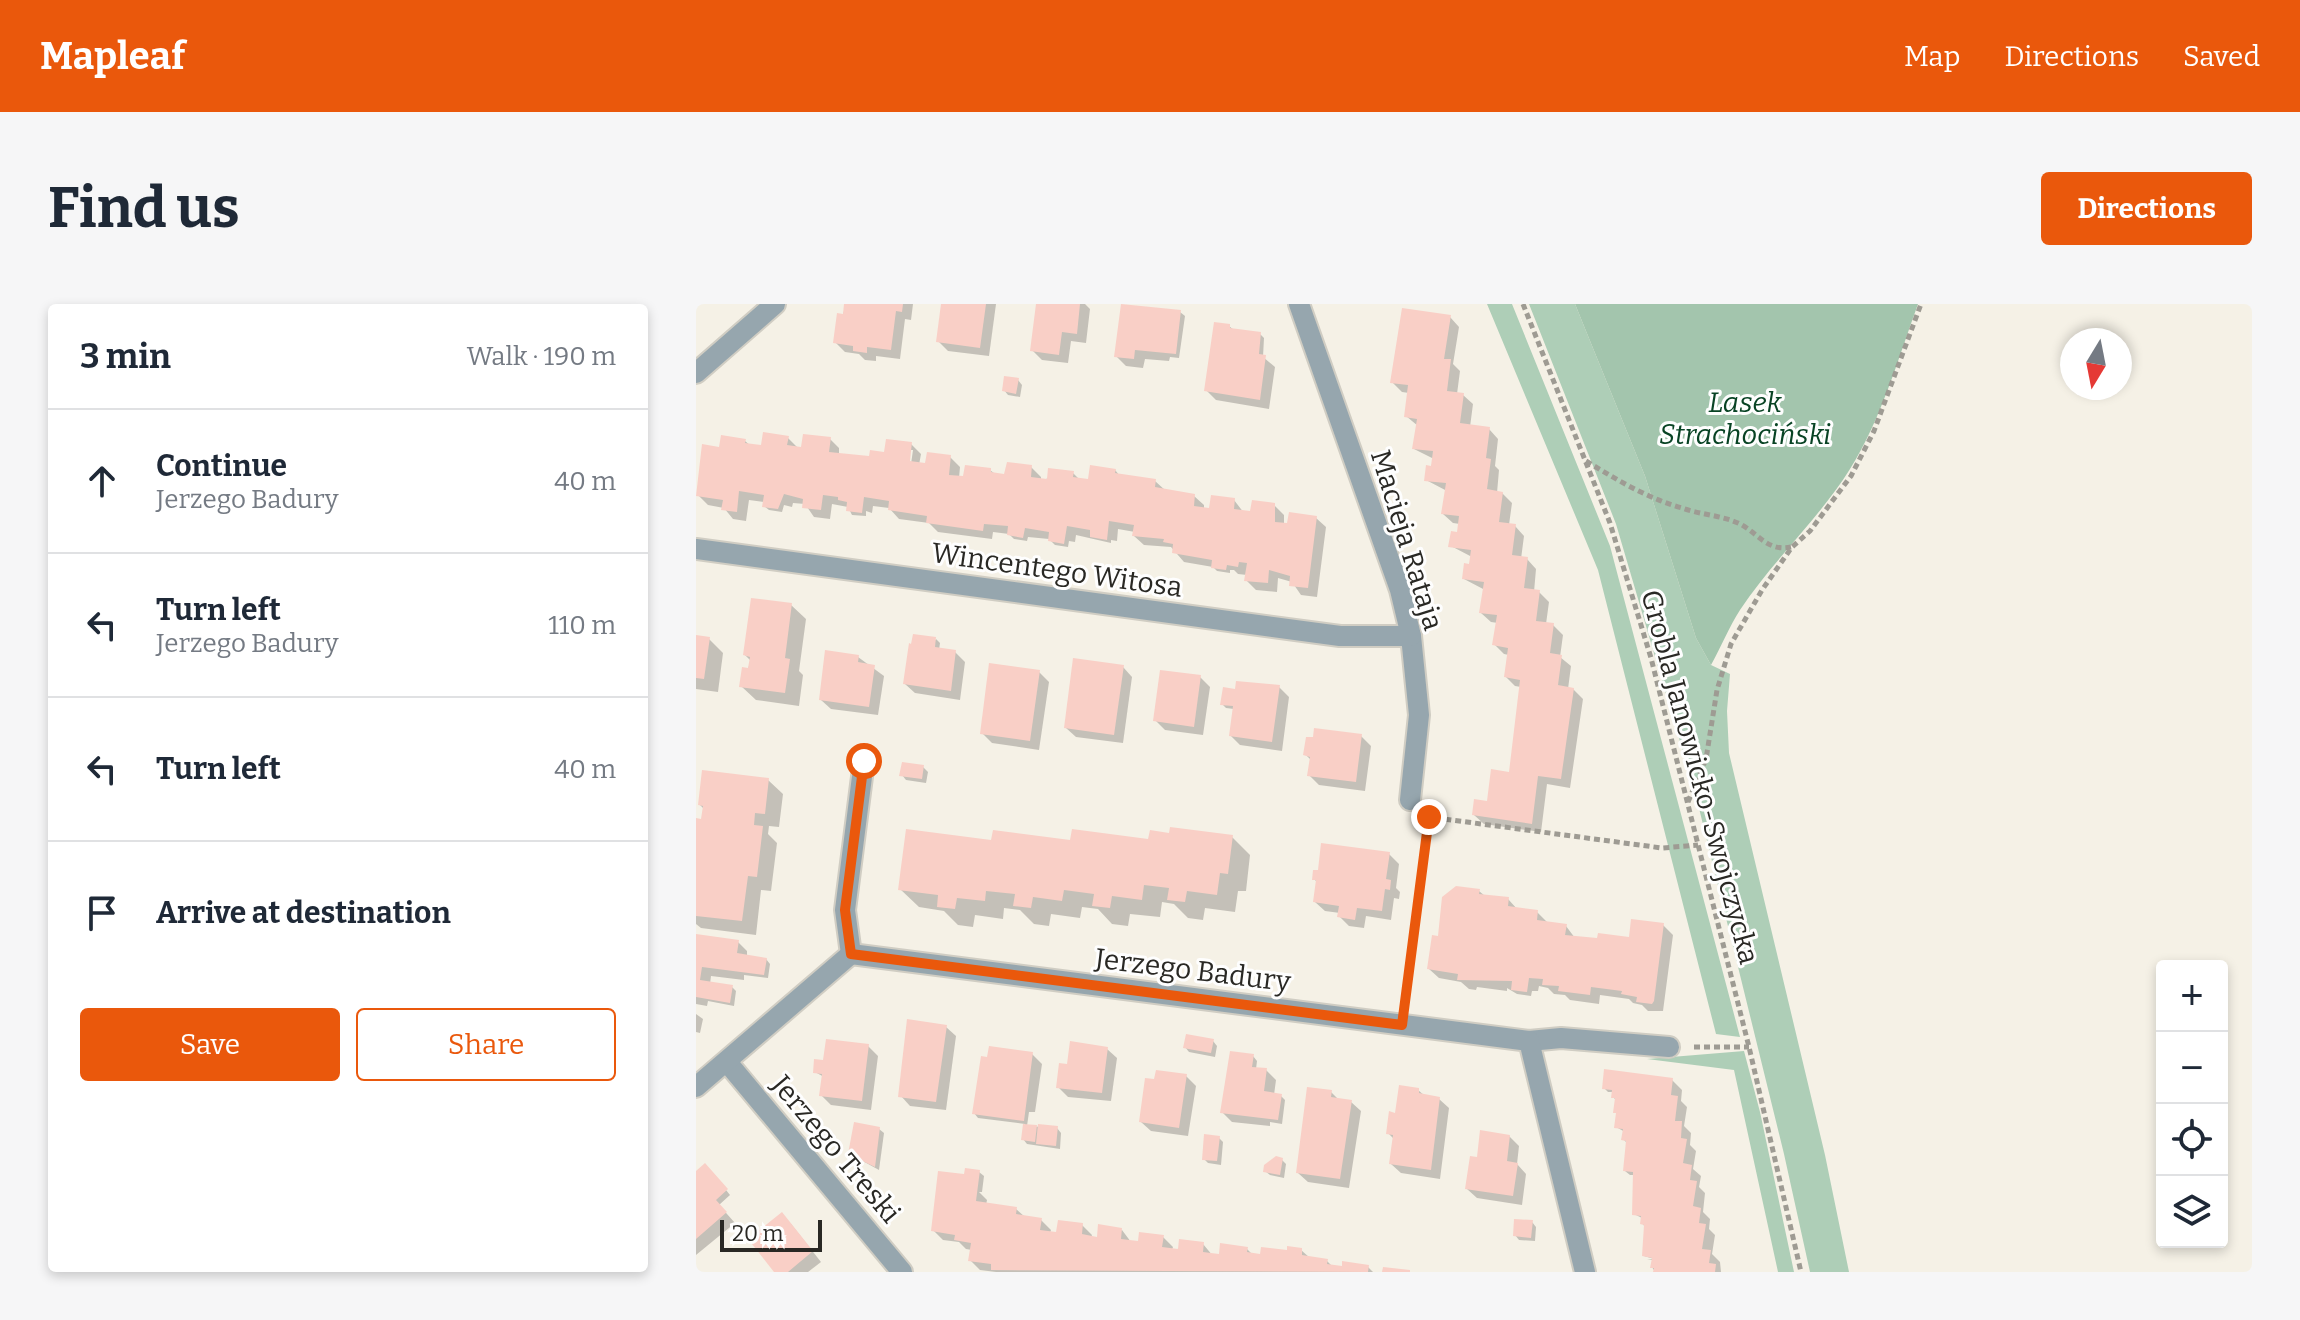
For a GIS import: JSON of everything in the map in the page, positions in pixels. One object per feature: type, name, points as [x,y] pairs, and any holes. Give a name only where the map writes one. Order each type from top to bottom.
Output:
[{"type":"street","points":[[696,373],[775,304]]},
{"type":"street","name":"Macieja Rataja","points":[[1299,304],[1400,590],[1411,636],[1419,715],[1410,800]]},
{"type":"street","name":"Wincentego Witosa","points":[[696,549],[1340,636],[1411,636]]},
{"type":"street","points":[[696,1087],[851,954],[845,910],[864,761]]},
{"type":"street","name":"Jerzego Badury","points":[[851,954],[1529,1041],[1561,1038],[1669,1047]]},
{"type":"street","points":[[1529,1041],[1585,1272]]},
{"type":"street","name":"Jerzego Treski","points":[[727,1062],[902,1272]]},
{"type":"path","name":"Grobla Janowicko-Swojczycka","points":[[1523,304],[1610,523],[1651,658],[1749,1047],[1801,1272]]},
{"type":"path","points":[[1688,803],[1706,759],[1717,690],[1731,644],[1762,590],[1792,547],[1810,531],[1851,476],[1874,431],[1921,304]]},
{"type":"path","points":[[1584,460],[1628,487],[1682,509],[1717,516],[1742,526],[1772,546],[1781,549],[1792,547]]},
{"type":"path","points":[[1402,1025],[1429,817],[1662,848],[1698,845]]},
{"type":"path","points":[[1710,1048],[1749,1047]]},
{"type":"green space","points":[[1487,304],[1512,304],[1610,546],[1740,1037],[1716,1034],[1598,570]]},
{"type":"green space","points":[[1529,304],[1575,304],[1645,476],[1696,638],[1711,665],[1730,674],[1727,711],[1729,753],[1825,1155],[1849,1272],[1810,1272],[1696,796],[1616,524]]},
{"type":"green space","name":"Lasek Strachociński","points":[[1575,304],[1918,304],[1888,389],[1861,450],[1824,506],[1740,610],[1711,665],[1696,638],[1645,476]]},
{"type":"green space","points":[[1744,1051],[1794,1272],[1778,1272],[1734,1070],[1647,1059]]},
{"type":"building","points":[[844,304],[903,304],[902,312],[896,311],[891,350],[867,347],[867,353],[853,351],[853,346],[833,343],[837,313],[843,314]]},
{"type":"building","points":[[941,304],[986,304],[980,348],[936,342]]},
{"type":"building","points":[[1036,304],[1080,304],[1077,334],[1062,332],[1059,355],[1030,351]]},
{"type":"building","points":[[1121,304],[1181,310],[1176,354],[1135,350],[1134,359],[1114,357]]},
{"type":"building","points":[[1402,308],[1451,315],[1444,359],[1451,359],[1447,391],[1464,393],[1460,423],[1490,427],[1486,458],[1491,459],[1487,489],[1503,492],[1499,522],[1516,524],[1512,555],[1528,557],[1524,588],[1540,590],[1536,621],[1554,623],[1550,653],[1562,655],[1558,685],[1574,688],[1561,779],[1538,776],[1532,824],[1472,815],[1474,799],[1487,801],[1491,769],[1509,772],[1520,680],[1504,677],[1508,648],[1492,645],[1497,615],[1479,613],[1484,582],[1462,579],[1464,563],[1469,564],[1471,550],[1448,547],[1451,531],[1457,532],[1459,516],[1441,514],[1446,483],[1424,481],[1426,465],[1431,466],[1433,451],[1412,449],[1417,419],[1404,417],[1408,385],[1390,383]]},
{"type":"building","points":[[1214,322],[1230,324],[1230,328],[1261,332],[1259,354],[1266,355],[1260,400],[1204,391]]},
{"type":"building","points":[[1004,376],[1019,378],[1016,394],[1002,391]]},
{"type":"building","points":[[763,432],[789,436],[787,445],[801,447],[803,434],[831,437],[829,452],[869,456],[870,450],[884,452],[886,439],[912,442],[910,461],[925,463],[927,452],[951,455],[949,475],[963,476],[965,465],[991,468],[991,472],[1004,474],[1007,462],[1032,465],[1031,477],[1047,479],[1048,468],[1074,471],[1073,477],[1088,479],[1090,465],[1116,469],[1115,473],[1156,479],[1155,487],[1195,494],[1194,506],[1209,508],[1211,495],[1235,498],[1234,509],[1250,511],[1252,500],[1275,503],[1275,522],[1287,523],[1289,512],[1317,516],[1308,588],[1289,586],[1290,576],[1269,570],[1268,583],[1244,581],[1247,563],[1239,562],[1238,567],[1227,565],[1226,570],[1211,568],[1212,560],[1172,553],[1173,544],[1163,542],[1164,539],[1132,536],[1134,525],[1109,521],[1107,540],[1090,537],[1090,530],[1067,526],[1064,544],[1048,541],[1049,532],[1025,528],[1023,538],[1007,535],[1008,526],[984,524],[983,531],[926,523],[927,516],[888,510],[889,501],[864,497],[862,513],[846,511],[847,502],[823,495],[821,510],[802,508],[803,499],[784,494],[778,509],[762,507],[764,495],[739,491],[737,512],[721,510],[723,500],[696,496],[702,444],[719,447],[721,435],[761,445]]},
{"type":"building","points":[[751,598],[792,603],[785,658],[790,659],[785,693],[739,687],[742,667],[748,668],[750,657],[743,655]]},
{"type":"building","points":[[913,634],[936,637],[935,647],[956,650],[951,691],[903,684]]},
{"type":"building","points":[[696,635],[710,637],[704,679],[696,678]]},
{"type":"building","points":[[825,650],[859,655],[858,662],[875,665],[869,707],[819,700]]},
{"type":"building","points":[[1073,658],[1124,665],[1114,735],[1064,728]]},
{"type":"building","points":[[989,663],[1040,670],[1030,741],[980,734]]},
{"type":"building","points":[[1160,670],[1201,675],[1194,727],[1153,721]]},
{"type":"building","points":[[1236,681],[1280,685],[1272,742],[1229,736],[1233,706],[1220,705],[1223,687],[1235,689]]},
{"type":"building","points":[[1314,728],[1362,734],[1356,782],[1307,776],[1310,757],[1303,755],[1306,737],[1313,737]]},
{"type":"building","points":[[902,762],[924,765],[922,779],[899,776]]},
{"type":"building","points":[[702,770],[769,778],[765,814],[755,813],[754,825],[763,826],[757,877],[748,876],[742,921],[696,916],[696,818],[701,819],[703,806],[698,805]]},
{"type":"building","points":[[1170,827],[1233,835],[1228,874],[1220,873],[1217,895],[1187,891],[1185,902],[1167,900],[1169,888],[1144,885],[1142,900],[1112,896],[1110,908],[1092,906],[1094,894],[1064,890],[1062,901],[1033,897],[1031,908],[1013,906],[1015,894],[986,891],[985,901],[957,898],[955,909],[937,907],[938,895],[898,890],[906,829],[991,840],[993,830],[1070,840],[1072,829],[1148,839],[1150,830],[1169,833]]},
{"type":"building","points":[[1321,843],[1390,852],[1386,879],[1391,880],[1390,890],[1385,889],[1382,911],[1357,908],[1355,920],[1337,917],[1339,906],[1313,902],[1316,880],[1312,880],[1313,870],[1318,870]]},
{"type":"building","points":[[1456,886],[1480,889],[1479,894],[1509,897],[1508,906],[1538,910],[1537,920],[1567,924],[1565,935],[1597,938],[1598,933],[1629,937],[1631,919],[1664,923],[1654,1001],[1652,1004],[1636,1002],[1637,997],[1621,994],[1622,991],[1591,987],[1590,995],[1558,991],[1559,986],[1542,985],[1543,979],[1529,978],[1527,992],[1511,990],[1512,981],[1457,980],[1458,974],[1427,969],[1432,935],[1438,936],[1442,897]]},
{"type":"building","points":[[696,934],[739,940],[737,953],[767,958],[764,975],[702,967],[700,980],[733,985],[730,1003],[696,997]]},
{"type":"building","points":[[907,1019],[947,1025],[936,1102],[898,1097]]},
{"type":"building","points":[[1186,1034],[1214,1039],[1211,1053],[1183,1048]]},
{"type":"building","points":[[826,1039],[869,1044],[862,1101],[819,1096],[822,1074],[813,1073],[814,1059],[823,1060]]},
{"type":"building","points":[[1070,1041],[1108,1047],[1102,1093],[1056,1088],[1059,1063],[1067,1064]]},
{"type":"building","points":[[989,1046],[1033,1052],[1024,1121],[972,1114],[981,1056],[987,1057]]},
{"type":"building","points":[[1230,1051],[1254,1054],[1252,1067],[1267,1068],[1264,1091],[1282,1094],[1278,1120],[1220,1113]]},
{"type":"building","points":[[1604,1069],[1673,1078],[1671,1095],[1678,1096],[1675,1121],[1682,1121],[1681,1138],[1687,1139],[1683,1163],[1692,1165],[1690,1180],[1697,1181],[1693,1206],[1701,1208],[1699,1223],[1706,1224],[1702,1249],[1711,1250],[1709,1263],[1716,1264],[1715,1272],[1653,1272],[1654,1268],[1650,1268],[1652,1258],[1642,1256],[1644,1225],[1640,1224],[1641,1216],[1632,1215],[1633,1172],[1623,1171],[1626,1141],[1621,1140],[1623,1129],[1614,1128],[1616,1113],[1613,1113],[1615,1098],[1611,1098],[1612,1090],[1602,1089]]},
{"type":"building","points":[[1156,1070],[1187,1074],[1179,1128],[1139,1122],[1145,1078],[1154,1079]]},
{"type":"building","points":[[1399,1085],[1419,1088],[1419,1093],[1440,1097],[1431,1170],[1389,1164],[1393,1135],[1386,1134],[1389,1111],[1395,1113]]},
{"type":"building","points":[[1307,1087],[1332,1090],[1331,1097],[1352,1100],[1340,1179],[1296,1173]]},
{"type":"building","points":[[854,1122],[880,1127],[875,1167],[848,1154]]},
{"type":"building","points":[[1023,1124],[1037,1125],[1035,1142],[1021,1140]]},
{"type":"building","points":[[1038,1124],[1058,1126],[1056,1146],[1036,1144]]},
{"type":"building","points":[[1480,1130],[1510,1135],[1507,1161],[1518,1163],[1513,1196],[1465,1189],[1470,1156],[1477,1157]]},
{"type":"building","points":[[1204,1134],[1220,1136],[1217,1161],[1202,1160]]},
{"type":"building","points":[[1276,1156],[1283,1158],[1280,1175],[1263,1172],[1264,1165]]},
{"type":"building","points":[[705,1163],[728,1189],[716,1200],[727,1212],[696,1239],[696,1171]]},
{"type":"building","points":[[965,1168],[980,1170],[976,1201],[1017,1207],[1016,1214],[1042,1218],[1040,1230],[1056,1232],[1058,1220],[1083,1223],[1082,1234],[1097,1237],[1098,1224],[1122,1228],[1121,1239],[1138,1241],[1139,1232],[1164,1235],[1162,1247],[1178,1249],[1179,1239],[1204,1242],[1203,1252],[1219,1254],[1220,1243],[1248,1247],[1247,1252],[1260,1254],[1261,1247],[1287,1250],[1287,1246],[1302,1248],[1302,1255],[1328,1259],[1327,1264],[1342,1266],[1342,1261],[1369,1265],[1368,1272],[991,1270],[991,1264],[968,1261],[971,1243],[954,1240],[955,1235],[931,1231],[938,1171],[964,1174]]},
{"type":"building","points":[[782,1212],[813,1251],[788,1272],[774,1272],[748,1239]]},
{"type":"building","points":[[1514,1219],[1533,1220],[1531,1238],[1513,1236]]},
{"type":"building","points":[[1383,1267],[1410,1270],[1410,1272],[1382,1272]]},
{"type":"route","points":[[864,761],[845,910],[851,954],[1402,1025],[1429,817]]}]
